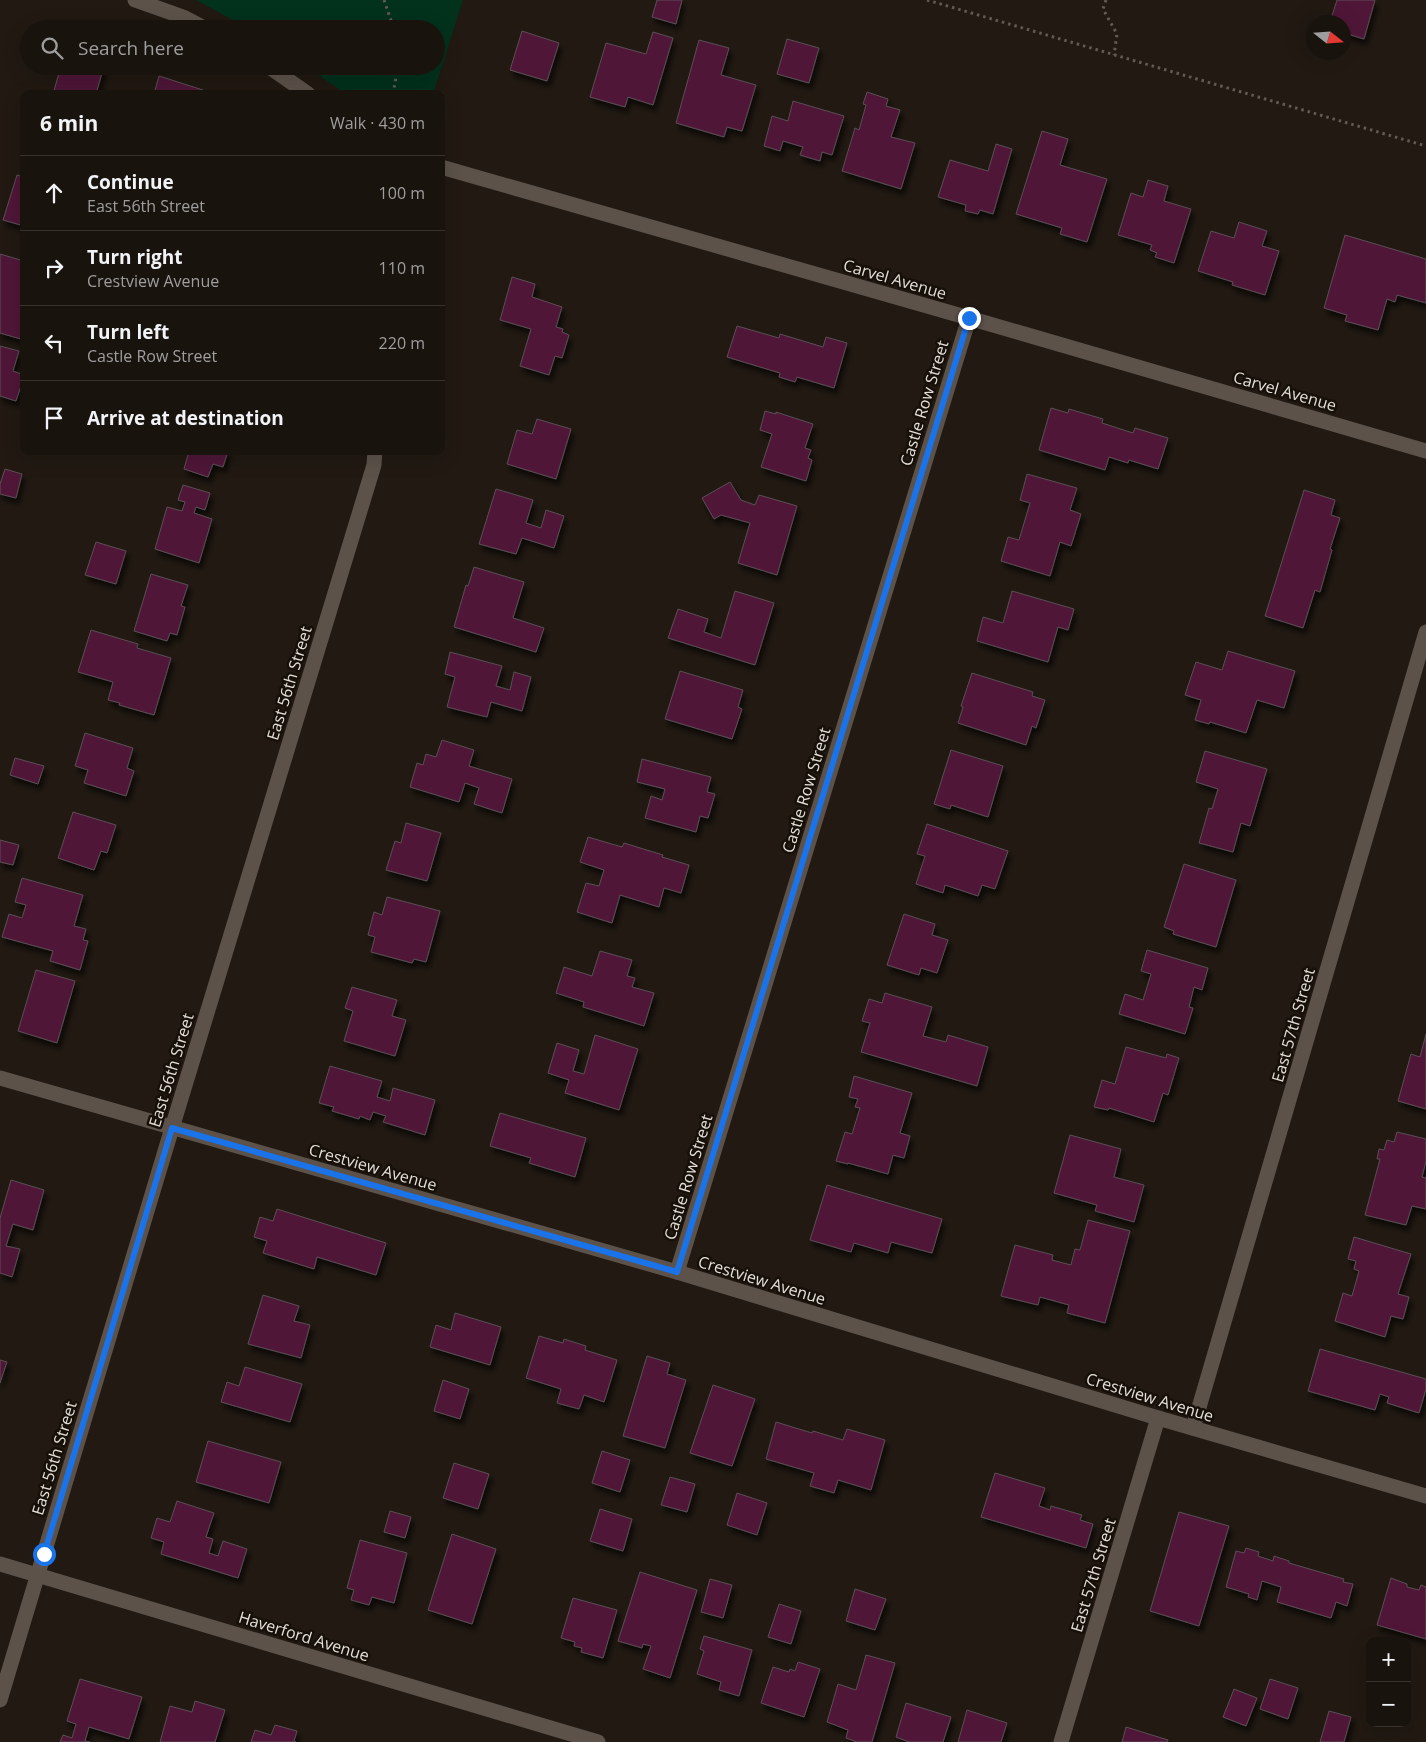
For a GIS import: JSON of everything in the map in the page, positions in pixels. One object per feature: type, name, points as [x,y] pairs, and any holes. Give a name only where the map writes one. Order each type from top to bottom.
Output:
[{"type":"street","points":[[135,0],[189,20]]},
{"type":"street","points":[[281,75],[302,90]]},
{"type":"street","name":"Carvel Avenue","points":[[445,168],[1426,451]]},
{"type":"street","name":"Castle Row Street","points":[[677,1272],[969,318]]},
{"type":"street","name":"East 56th Street","points":[[0,1700],[374,465],[375,455]]},
{"type":"street","name":"East 57th Street","points":[[1193,1428],[1426,632]]},
{"type":"street","name":"Crestview Avenue","points":[[0,1078],[677,1272],[1158,1418],[1426,1496]]},
{"type":"street","name":"East 57th Street","points":[[1061,1742],[1158,1418]]},
{"type":"street","name":"Haverford Avenue","points":[[0,1564],[598,1742]]},
{"type":"path","points":[[384,0],[391,20]]},
{"type":"path","points":[[927,0],[1426,146]]},
{"type":"path","points":[[1106,0],[1104,9],[1117,34],[1114,55]]},
{"type":"path","points":[[395,90],[397,75]]},
{"type":"green space","points":[[196,0],[463,0],[445,56],[445,20],[233,20]]},
{"type":"green space","points":[[318,75],[439,75],[434,90],[340,90]]},
{"type":"building","points":[[657,0],[682,0],[676,24],[652,17]]},
{"type":"building","points":[[1337,0],[1375,0],[1364,39],[1351,35],[1351,15],[1332,15]]},
{"type":"building","points":[[522,31],[559,43],[547,81],[510,70]]},
{"type":"building","points":[[653,32],[673,38],[653,105],[628,97],[625,107],[590,97],[606,43],[646,54]]},
{"type":"building","points":[[787,39],[819,48],[809,83],[777,74]]},
{"type":"building","points":[[699,40],[729,48],[721,75],[756,85],[742,131],[727,127],[724,137],[676,123]]},
{"type":"building","points":[[58,75],[101,75],[97,90],[54,90]]},
{"type":"building","points":[[159,76],[203,90],[155,90]]},
{"type":"building","points":[[867,92],[888,99],[886,106],[900,110],[891,137],[915,143],[901,189],[842,171],[855,128],[859,130],[866,105],[863,104]]},
{"type":"building","points":[[793,101],[844,116],[832,155],[822,152],[820,161],[800,155],[803,147],[783,141],[780,151],[764,146],[772,116],[788,121]]},
{"type":"building","points":[[1042,131],[1068,139],[1060,165],[1107,179],[1087,242],[1060,234],[1062,228],[1016,214]]},
{"type":"building","points":[[996,144],[1012,149],[993,214],[980,210],[978,214],[965,211],[966,205],[938,197],[950,160],[988,171]]},
{"type":"building","points":[[17,175],[20,176],[20,225],[3,220]]},
{"type":"building","points":[[1148,180],[1168,186],[1164,201],[1191,209],[1174,263],[1155,257],[1157,253],[1150,250],[1152,245],[1118,235],[1131,193],[1143,197]]},
{"type":"building","points":[[1239,222],[1267,231],[1262,246],[1279,251],[1265,295],[1232,285],[1233,282],[1198,271],[1211,231],[1234,238]]},
{"type":"building","points":[[1345,235],[1426,259],[1426,303],[1397,295],[1395,302],[1387,299],[1378,330],[1345,321],[1347,315],[1324,308]]},
{"type":"building","points":[[0,254],[20,260],[20,339],[0,333]]},
{"type":"building","points":[[512,277],[535,284],[532,297],[562,307],[556,327],[563,329],[562,332],[569,335],[562,358],[555,356],[549,375],[520,366],[531,329],[500,320]]},
{"type":"building","points":[[737,326],[779,338],[780,334],[823,347],[826,337],[847,343],[834,388],[797,377],[795,382],[779,377],[780,373],[727,357]]},
{"type":"building","points":[[0,346],[19,351],[13,371],[20,374],[20,389],[16,401],[0,396]]},
{"type":"building","points":[[1051,408],[1068,413],[1069,409],[1103,419],[1102,423],[1133,433],[1135,428],[1168,438],[1158,469],[1129,460],[1128,463],[1109,457],[1105,470],[1039,450]]},
{"type":"building","points":[[765,411],[776,414],[776,412],[813,424],[805,448],[811,450],[808,458],[812,460],[806,481],[761,467],[772,434],[760,430]]},
{"type":"building","points":[[537,419],[571,429],[556,479],[507,464],[517,430],[532,434]]},
{"type":"building","points":[[188,455],[227,455],[223,467],[213,464],[208,477],[184,469]]},
{"type":"building","points":[[5,469],[22,474],[16,498],[0,494],[0,484]]},
{"type":"building","points":[[1027,474],[1077,488],[1070,510],[1081,514],[1071,546],[1060,542],[1050,576],[1001,561],[1008,537],[1019,540],[1030,503],[1020,500]]},
{"type":"building","points":[[730,482],[741,500],[755,505],[759,495],[797,506],[777,575],[738,563],[750,523],[721,515],[714,519],[702,498]]},
{"type":"building","points":[[183,485],[210,493],[205,510],[196,507],[194,513],[212,519],[199,563],[155,549],[167,507],[182,511],[185,502],[178,500]]},
{"type":"building","points":[[496,489],[533,500],[526,523],[541,528],[546,510],[564,516],[554,548],[522,538],[516,554],[479,544]]},
{"type":"building","points":[[1304,490],[1335,500],[1331,515],[1340,518],[1330,549],[1332,550],[1320,592],[1315,590],[1303,628],[1265,616]]},
{"type":"building","points":[[96,542],[126,551],[116,584],[85,575]]},
{"type":"building","points":[[474,567],[524,582],[513,618],[544,628],[536,652],[454,627],[466,585],[468,586]]},
{"type":"building","points":[[151,574],[188,585],[181,606],[185,607],[177,635],[170,633],[167,641],[134,631]]},
{"type":"building","points":[[735,591],[774,603],[755,665],[668,638],[678,609],[708,619],[704,632],[721,638]]},
{"type":"building","points":[[1012,591],[1074,609],[1068,630],[1058,627],[1048,662],[977,641],[983,617],[1003,623]]},
{"type":"building","points":[[91,630],[138,644],[137,648],[171,658],[154,715],[108,700],[113,682],[78,672]]},
{"type":"building","points":[[1228,651],[1295,671],[1284,708],[1257,700],[1246,733],[1210,722],[1209,724],[1195,720],[1201,700],[1185,695],[1196,662],[1222,670]]},
{"type":"building","points":[[450,652],[502,666],[496,686],[510,690],[514,672],[531,677],[522,711],[491,702],[487,717],[447,707],[455,677],[445,674]]},
{"type":"building","points":[[680,671],[743,690],[738,707],[742,709],[732,739],[665,719]]},
{"type":"building","points":[[972,673],[1033,692],[1032,696],[1045,700],[1036,728],[1032,726],[1026,745],[958,723],[963,707],[961,706]]},
{"type":"building","points":[[85,733],[133,748],[127,768],[134,771],[126,796],[84,783],[88,770],[75,766]]},
{"type":"building","points":[[442,740],[474,750],[469,766],[512,779],[502,813],[474,804],[479,788],[465,783],[459,802],[410,787],[417,763],[423,765],[426,754],[436,757]]},
{"type":"building","points":[[951,750],[1003,766],[988,817],[951,805],[950,809],[934,804]]},
{"type":"building","points":[[1205,751],[1267,769],[1250,826],[1241,823],[1233,852],[1199,843],[1209,808],[1212,809],[1218,789],[1196,782]]},
{"type":"building","points":[[15,758],[44,766],[38,784],[10,775]]},
{"type":"building","points":[[642,759],[711,777],[707,792],[715,794],[708,818],[700,816],[696,832],[645,818],[651,796],[662,800],[665,789],[637,782]]},
{"type":"building","points":[[73,812],[116,825],[107,853],[101,851],[94,870],[58,858]]},
{"type":"building","points":[[406,823],[441,833],[427,881],[386,870],[395,841],[401,843]]},
{"type":"building","points":[[927,824],[1008,851],[995,889],[982,885],[978,896],[945,885],[943,893],[916,884],[925,856],[917,854]]},
{"type":"building","points":[[588,837],[622,847],[624,843],[689,865],[681,893],[664,888],[659,907],[620,895],[612,923],[577,912],[586,883],[599,886],[604,870],[580,862]]},
{"type":"building","points":[[0,840],[19,845],[13,865],[0,862]]},
{"type":"building","points":[[1184,864],[1236,880],[1216,947],[1173,934],[1174,931],[1164,927]]},
{"type":"building","points":[[22,878],[83,895],[74,926],[86,929],[83,940],[88,941],[80,970],[50,961],[53,951],[2,937],[9,914],[22,918],[26,905],[15,902]]},
{"type":"building","points":[[387,897],[440,911],[426,962],[414,959],[412,963],[371,952],[375,937],[368,935],[374,912],[382,915]]},
{"type":"building","points":[[904,914],[935,924],[932,935],[948,940],[937,973],[921,968],[919,975],[887,965]]},
{"type":"building","points":[[1147,950],[1208,968],[1202,990],[1194,987],[1189,1007],[1193,1008],[1185,1034],[1119,1014],[1125,994],[1143,1000],[1151,974],[1141,971]]},
{"type":"building","points":[[600,951],[632,960],[627,976],[635,978],[632,987],[654,993],[644,1026],[583,1007],[584,1002],[556,993],[564,967],[592,976]]},
{"type":"building","points":[[36,970],[75,981],[57,1043],[18,1031]]},
{"type":"building","points":[[352,987],[397,1000],[392,1016],[406,1020],[395,1056],[344,1041],[353,1011],[345,1008]]},
{"type":"building","points":[[885,993],[932,1007],[923,1036],[946,1042],[948,1035],[988,1047],[977,1086],[861,1052],[870,1023],[862,1021],[869,999],[882,1003]]},
{"type":"building","points":[[1426,1034],[1426,1109],[1398,1101],[1411,1054],[1420,1057]]},
{"type":"building","points":[[595,1035],[638,1049],[619,1110],[565,1093],[569,1080],[548,1073],[557,1043],[579,1050],[573,1071],[584,1074]]},
{"type":"building","points":[[1126,1047],[1166,1058],[1167,1054],[1179,1058],[1168,1095],[1163,1093],[1154,1122],[1109,1108],[1108,1110],[1094,1107],[1102,1080],[1115,1084]]},
{"type":"building","points":[[330,1066],[382,1081],[377,1097],[390,1101],[393,1088],[435,1100],[425,1135],[383,1122],[386,1116],[373,1112],[370,1120],[360,1116],[359,1119],[332,1111],[334,1107],[319,1103]]},
{"type":"building","points":[[854,1076],[912,1093],[900,1133],[910,1136],[904,1158],[893,1155],[888,1174],[836,1161],[845,1132],[852,1134],[860,1108],[855,1107],[858,1099],[849,1097]]},
{"type":"building","points":[[500,1113],[586,1138],[575,1177],[529,1163],[531,1158],[490,1146]]},
{"type":"building","points":[[1397,1132],[1426,1139],[1426,1161],[1422,1177],[1426,1178],[1426,1209],[1412,1206],[1406,1225],[1365,1215],[1380,1159],[1377,1159],[1379,1149],[1384,1150],[1387,1140],[1394,1142]]},
{"type":"building","points":[[1070,1135],[1121,1149],[1114,1177],[1144,1185],[1134,1222],[1095,1211],[1097,1205],[1054,1193]]},
{"type":"building","points":[[11,1180],[44,1190],[33,1230],[13,1224],[6,1246],[20,1249],[12,1277],[0,1273],[0,1218]]},
{"type":"building","points":[[827,1185],[942,1219],[932,1253],[891,1242],[888,1253],[854,1243],[851,1252],[810,1240]]},
{"type":"building","points":[[277,1209],[386,1243],[376,1275],[317,1257],[314,1269],[263,1253],[267,1241],[254,1237],[260,1217],[273,1221]]},
{"type":"building","points":[[1088,1220],[1130,1231],[1105,1323],[1067,1313],[1069,1305],[1040,1297],[1038,1305],[1001,1296],[1015,1245],[1053,1255],[1052,1260],[1071,1265],[1075,1249],[1080,1250]]},
{"type":"building","points":[[1354,1237],[1411,1254],[1398,1294],[1409,1297],[1403,1319],[1391,1316],[1385,1337],[1335,1321],[1343,1293],[1352,1296],[1359,1271],[1354,1269],[1356,1261],[1348,1259]]},
{"type":"building","points":[[263,1295],[299,1306],[294,1321],[310,1325],[301,1358],[248,1344]]},
{"type":"building","points":[[455,1313],[501,1327],[490,1365],[430,1347],[436,1325],[451,1330]]},
{"type":"building","points":[[539,1336],[563,1343],[564,1339],[586,1346],[585,1350],[617,1360],[604,1402],[584,1395],[579,1409],[557,1403],[561,1389],[526,1378]]},
{"type":"building","points":[[1320,1349],[1426,1379],[1426,1389],[1419,1413],[1387,1403],[1389,1397],[1380,1394],[1375,1410],[1308,1391]]},
{"type":"building","points":[[647,1356],[670,1363],[667,1374],[686,1380],[665,1448],[623,1436]]},
{"type":"building","points":[[0,1360],[7,1362],[0,1383]]},
{"type":"building","points":[[245,1367],[302,1384],[290,1422],[221,1402],[227,1382],[239,1386]]},
{"type":"building","points":[[443,1380],[469,1389],[460,1419],[434,1411]]},
{"type":"building","points":[[713,1385],[755,1399],[732,1466],[690,1453]]},
{"type":"building","points":[[776,1422],[843,1440],[847,1429],[885,1440],[871,1490],[838,1480],[834,1493],[810,1486],[814,1473],[766,1459]]},
{"type":"building","points":[[208,1441],[281,1462],[269,1503],[196,1482]]},
{"type":"building","points":[[602,1451],[630,1460],[620,1492],[592,1483]]},
{"type":"building","points":[[454,1463],[489,1474],[478,1509],[443,1498]]},
{"type":"building","points":[[995,1473],[1045,1488],[1039,1506],[1050,1510],[1051,1506],[1082,1515],[1080,1520],[1093,1524],[1086,1548],[981,1517]]},
{"type":"building","points":[[670,1477],[695,1484],[687,1512],[661,1505]]},
{"type":"building","points":[[737,1493],[767,1503],[757,1535],[727,1525]]},
{"type":"building","points":[[177,1501],[214,1513],[206,1537],[213,1539],[209,1553],[218,1556],[223,1541],[247,1549],[238,1578],[161,1554],[164,1542],[151,1538],[157,1518],[170,1522]]},
{"type":"building","points":[[600,1509],[632,1519],[623,1551],[590,1541]]},
{"type":"building","points":[[390,1511],[411,1517],[405,1538],[384,1532]]},
{"type":"building","points":[[1179,1512],[1229,1526],[1199,1626],[1150,1611]]},
{"type":"building","points":[[452,1534],[496,1549],[472,1624],[428,1610]]},
{"type":"building","points":[[360,1540],[407,1553],[394,1603],[372,1597],[369,1605],[351,1600],[354,1590],[347,1588]]},
{"type":"building","points":[[1246,1548],[1259,1552],[1258,1556],[1273,1561],[1274,1556],[1289,1561],[1289,1563],[1344,1579],[1343,1582],[1353,1584],[1347,1606],[1336,1602],[1331,1618],[1277,1602],[1281,1587],[1262,1581],[1257,1600],[1248,1597],[1249,1594],[1226,1587],[1236,1551],[1244,1553]]},
{"type":"building","points":[[640,1572],[697,1590],[670,1678],[643,1669],[651,1646],[643,1644],[642,1648],[618,1641]]},
{"type":"building","points":[[1391,1578],[1407,1584],[1407,1587],[1419,1590],[1421,1585],[1426,1587],[1426,1639],[1377,1625]]},
{"type":"building","points":[[710,1579],[732,1585],[723,1618],[701,1612]]},
{"type":"building","points":[[855,1589],[886,1599],[875,1630],[846,1621]]},
{"type":"building","points":[[573,1598],[617,1610],[603,1658],[581,1652],[582,1648],[574,1646],[575,1642],[561,1638]]},
{"type":"building","points":[[779,1604],[801,1611],[791,1644],[768,1637]]},
{"type":"building","points":[[704,1636],[752,1650],[739,1696],[719,1690],[721,1682],[697,1674],[704,1651],[700,1649]]},
{"type":"building","points":[[866,1655],[895,1663],[872,1742],[857,1742],[846,1738],[848,1730],[827,1722],[838,1684],[856,1690]]},
{"type":"building","points":[[798,1662],[820,1669],[804,1717],[761,1703],[773,1667],[789,1672],[790,1669],[795,1671]]},
{"type":"building","points":[[80,1679],[142,1697],[129,1739],[89,1727],[85,1741],[90,1742],[60,1742],[63,1735],[72,1738],[76,1724],[67,1721]]},
{"type":"building","points":[[1270,1679],[1298,1688],[1288,1719],[1260,1709]]},
{"type":"building","points":[[1234,1689],[1257,1698],[1246,1726],[1223,1717]]},
{"type":"building","points":[[195,1701],[225,1710],[215,1742],[160,1742],[170,1706],[192,1712]]},
{"type":"building","points":[[906,1703],[951,1717],[943,1742],[909,1742],[896,1737]]},
{"type":"building","points":[[967,1710],[1007,1723],[1001,1742],[958,1742]]},
{"type":"building","points":[[1329,1711],[1351,1717],[1344,1742],[1320,1742]]},
{"type":"building","points":[[275,1725],[297,1731],[294,1741],[296,1742],[251,1742],[255,1730],[271,1735]]},
{"type":"building","points":[[1126,1727],[1168,1740],[1167,1742],[1122,1742]]},
{"type":"route","points":[[44,1554],[172,1128],[677,1272],[969,318]]}]
